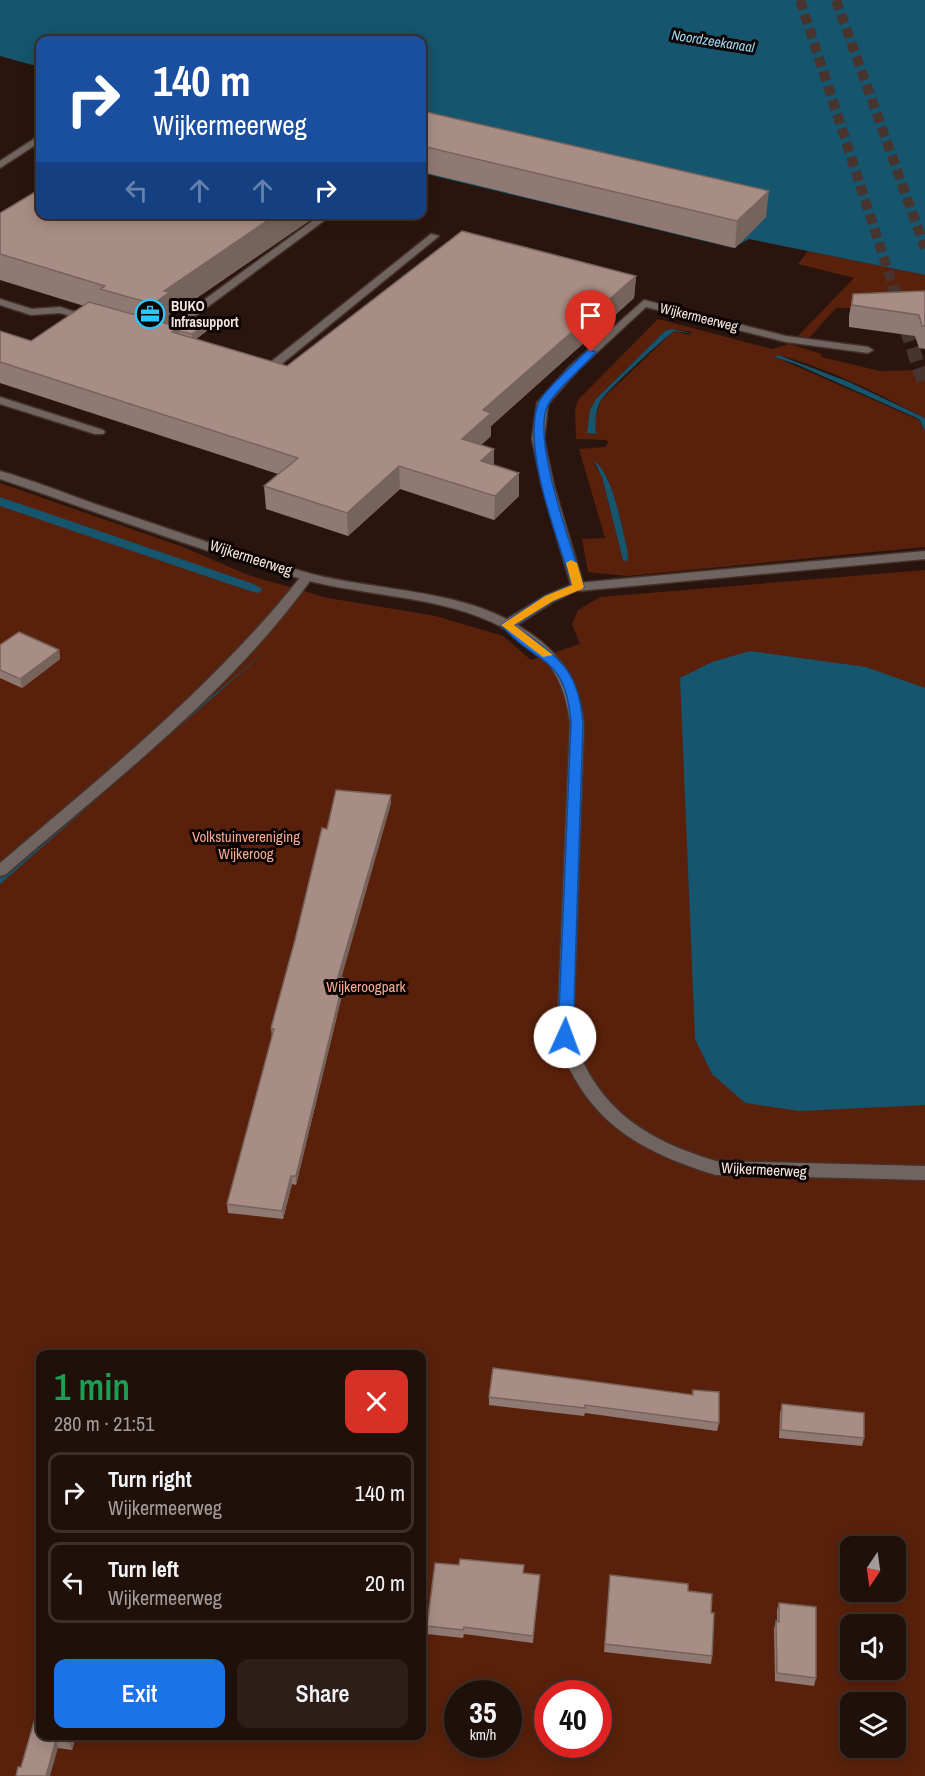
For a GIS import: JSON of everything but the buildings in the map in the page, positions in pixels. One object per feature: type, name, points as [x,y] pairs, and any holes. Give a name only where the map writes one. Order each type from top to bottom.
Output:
[{"type":"street","points":[[0,165],[36,141]]},
{"type":"street","points":[[159,338],[323,219]]},
{"type":"street","points":[[247,363],[269,369],[434,236]]},
{"type":"street","points":[[0,302],[31,312],[60,310],[104,322]]},
{"type":"street","name":"Wijkermeerweg","points":[[578,587],[548,486],[538,439],[543,403],[574,368],[644,303],[786,339],[868,350]]},
{"type":"street","points":[[0,400],[99,432]]},
{"type":"street","name":"Wijkermeerweg","points":[[0,475],[307,577],[458,607],[507,625],[556,662],[572,686],[575,699],[577,723],[565,1037],[573,1066],[591,1094],[641,1138],[694,1163],[716,1168],[925,1173]]},
{"type":"street","points":[[507,625],[549,599],[578,587],[925,555]]},
{"type":"street","points":[[0,872],[204,693],[264,632],[307,577]]},
{"type":"green space","points":[[808,251],[925,275],[925,308],[836,308],[809,338],[798,336],[854,278],[798,264]]},
{"type":"green space","points":[[658,319],[772,349],[789,344],[822,354],[821,357],[880,371],[925,370],[925,418],[834,374],[797,360],[778,355],[775,357],[919,420],[925,431],[925,547],[627,576],[588,572],[582,539],[605,538],[579,449],[605,447],[608,443],[607,440],[576,439],[575,410],[578,400]],"holes":[[[672,329],[692,332],[690,335],[674,331],[601,400],[595,418],[596,399],[665,331]],[[593,462],[608,479],[628,559],[623,560],[602,477]]]},
{"type":"green space","name":"Volkstuinvereniging Wijkeroog","points":[[0,483],[183,547],[248,575],[328,598],[436,616],[503,636],[531,660],[580,644],[572,624],[578,610],[600,597],[925,570],[925,1776],[0,1776]]},
{"type":"water","name":"Noordzeekanaal","points":[[0,0],[925,0],[925,275],[749,239],[733,248],[426,174],[426,36],[36,36],[36,66],[0,56]]},
{"type":"water","points":[[672,329],[694,334],[674,331],[622,378],[600,402],[596,414],[596,434],[587,433],[590,410],[596,399],[665,331]]},
{"type":"water","points":[[778,355],[849,382],[925,418],[925,431],[919,419],[775,357]]},
{"type":"water","points":[[594,461],[601,468],[611,488],[627,548],[628,560],[626,561],[623,560],[602,477]]},
{"type":"water","points":[[0,497],[251,583],[261,588],[262,591],[257,593],[232,585],[0,506]]},
{"type":"water","points":[[269,648],[0,884],[0,876]]},
{"type":"water","points":[[750,651],[866,667],[925,688],[925,1105],[800,1111],[745,1103],[712,1074],[695,1039],[680,678],[712,662]]},
{"type":"tunnel","points":[[800,0],[894,289]]},
{"type":"tunnel","points":[[836,0],[925,248]]},
{"type":"tunnel","points":[[893,288],[925,386]]},
{"type":"slow traffic","points":[[547,655],[507,625],[549,599],[578,587],[571,563]]},
{"type":"place","name":"BUKO Infrasupport","points":[[150,314]]},
{"type":"route","points":[[565,1037],[577,723],[575,699],[572,686],[556,662],[507,625],[549,599],[578,587],[548,486],[538,439],[543,403],[591,352]]},
{"type":"park label","name":"Wijkeroogpark","points":[[366,987]]}]
